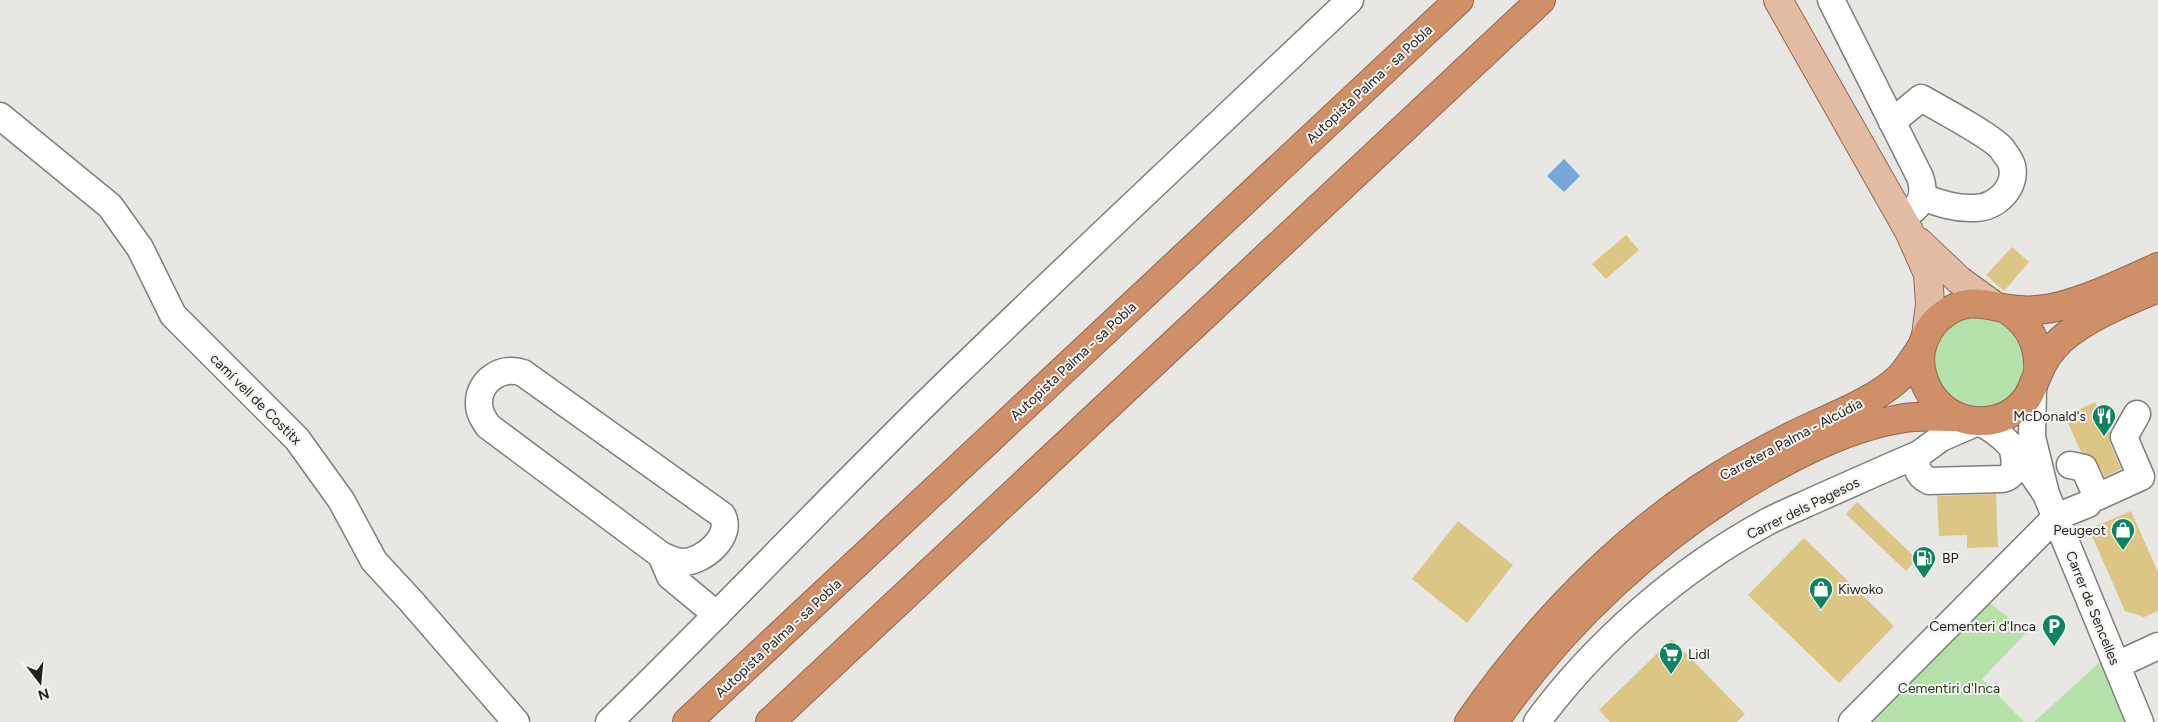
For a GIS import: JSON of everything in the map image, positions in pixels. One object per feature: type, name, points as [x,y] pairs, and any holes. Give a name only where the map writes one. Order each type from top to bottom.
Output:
[{"type":"highway","name":"Autopista Palma - sa Pobla","points":[[687,722],[1459,0]]},
{"type":"highway","points":[[770,722],[1541,0]]},
{"type":"highway","points":[[2158,266],[2125,282],[2066,304],[2042,310],[1968,303],[1956,307],[1934,322],[1924,341],[1920,359],[1924,382],[1942,408],[1967,420],[2006,414],[2026,398],[2045,358],[2063,338],[2092,320],[2158,288]]},
{"type":"highway","points":[[1998,306],[2021,320],[2033,338],[2039,360],[2036,379]]},
{"type":"highway","name":"Carretera Palma - Alcúdia","points":[[1470,722],[1519,656],[1562,606],[1586,582],[1643,532],[1672,509],[1726,472],[1792,436],[1878,394],[1898,378],[1924,341]]},
{"type":"highway","name":"Carretera Palma - Alcúdia","points":[[1494,722],[1560,640],[1594,603],[1639,561],[1704,510],[1792,457],[1830,440],[1900,419],[1919,417],[1967,420]]},
{"type":"main road","points":[[1778,0],[1906,225],[1928,274],[1930,304],[1924,341]]},
{"type":"main road","points":[[1906,225],[1958,280],[1998,306]]},
{"type":"street","points":[[609,722],[953,376],[1350,0]]},
{"type":"street","points":[[1831,0],[1920,177],[1922,197],[1906,225]]},
{"type":"street","points":[[1892,122],[1921,98],[2000,147],[2012,164],[2012,182],[2006,192],[1996,202],[1976,208],[1951,207],[1922,197]]},
{"type":"street","name":"camí vell de Costitx","points":[[0,116],[110,206],[140,248],[173,315],[297,439],[342,500],[374,561],[418,608],[516,722]]},
{"type":"street","points":[[2092,320],[2140,310],[2158,303]]},
{"type":"street","points":[[661,555],[671,560],[684,562],[702,557],[724,535],[726,523],[722,515],[523,374],[505,371],[493,377],[484,386],[479,403],[483,418],[488,426],[661,555],[670,576],[717,615]]},
{"type":"street","name":"Carrer de Sencelles","points":[[2036,379],[2032,437],[2051,505],[2140,722]]},
{"type":"street","points":[[2070,465],[2084,468],[2097,497],[2141,477],[2124,437],[2137,414]]},
{"type":"street","name":"Carrer de Sencelles","points":[[1967,420],[1994,430],[2012,446],[2051,505]]},
{"type":"street","name":"Carrer dels Pagesos","points":[[1537,722],[1559,692],[1613,637],[1700,564],[1768,521],[1920,454],[1967,420]]},
{"type":"street","points":[[1920,454],[1916,464],[1917,470],[1929,481],[2002,478],[2011,475],[2014,470],[2012,446]]},
{"type":"street","points":[[1852,722],[2051,505],[2088,504]]},
{"type":"street","points":[[2117,665],[2158,646]]},
{"type":"green space","points":[[1980,316],[1998,320],[2012,330],[2022,344],[2026,362],[2022,380],[2012,394],[1998,404],[1980,408],[1962,404],[1948,394],[1938,380],[1934,362],[1938,344],[1948,330],[1962,320]]},
{"type":"green space","name":"Cementiri d'Inca","points":[[1986,600],[2027,632],[1982,679],[2024,722],[1867,722]]},
{"type":"green space","points":[[2100,662],[2125,722],[2034,722]]},
{"type":"water","points":[[1564,159],[1580,176],[1564,192],[1547,176]]},
{"type":"building","points":[[1626,235],[1639,250],[1606,279],[1592,264]]},
{"type":"building","points":[[2012,247],[2029,262],[2004,291],[1986,275]]},
{"type":"building","points":[[2095,402],[2110,433],[2110,443],[2121,469],[2105,477],[2094,457],[2081,452],[2065,416]]},
{"type":"building","points":[[1996,494],[1998,547],[1967,548],[1967,535],[1939,536],[1937,496]]},
{"type":"building","points":[[1857,502],[1917,559],[1906,571],[1846,514]]},
{"type":"building","name":"Peugeot","points":[[2131,511],[2158,572],[2158,611],[2144,617],[2125,611],[2089,529]]},
{"type":"building","points":[[1458,521],[1513,565],[1467,623],[1412,579]]},
{"type":"building","name":"Kiwoko","points":[[1804,538],[1894,626],[1839,683],[1748,595]]},
{"type":"building","name":"Lidl","points":[[1672,639],[1745,714],[1737,722],[1610,722],[1599,710]]},
{"type":"place","name":"McDonald's","points":[[2104,437]]},
{"type":"place","name":"Peugeot","points":[[2123,551]]},
{"type":"place","name":"BP","points":[[1924,579]]},
{"type":"place","name":"Kiwoko","points":[[1821,610]]},
{"type":"place","name":"Cementeri d'Inca","points":[[2054,647]]},
{"type":"place","name":"Lidl","points":[[1671,675]]}]
